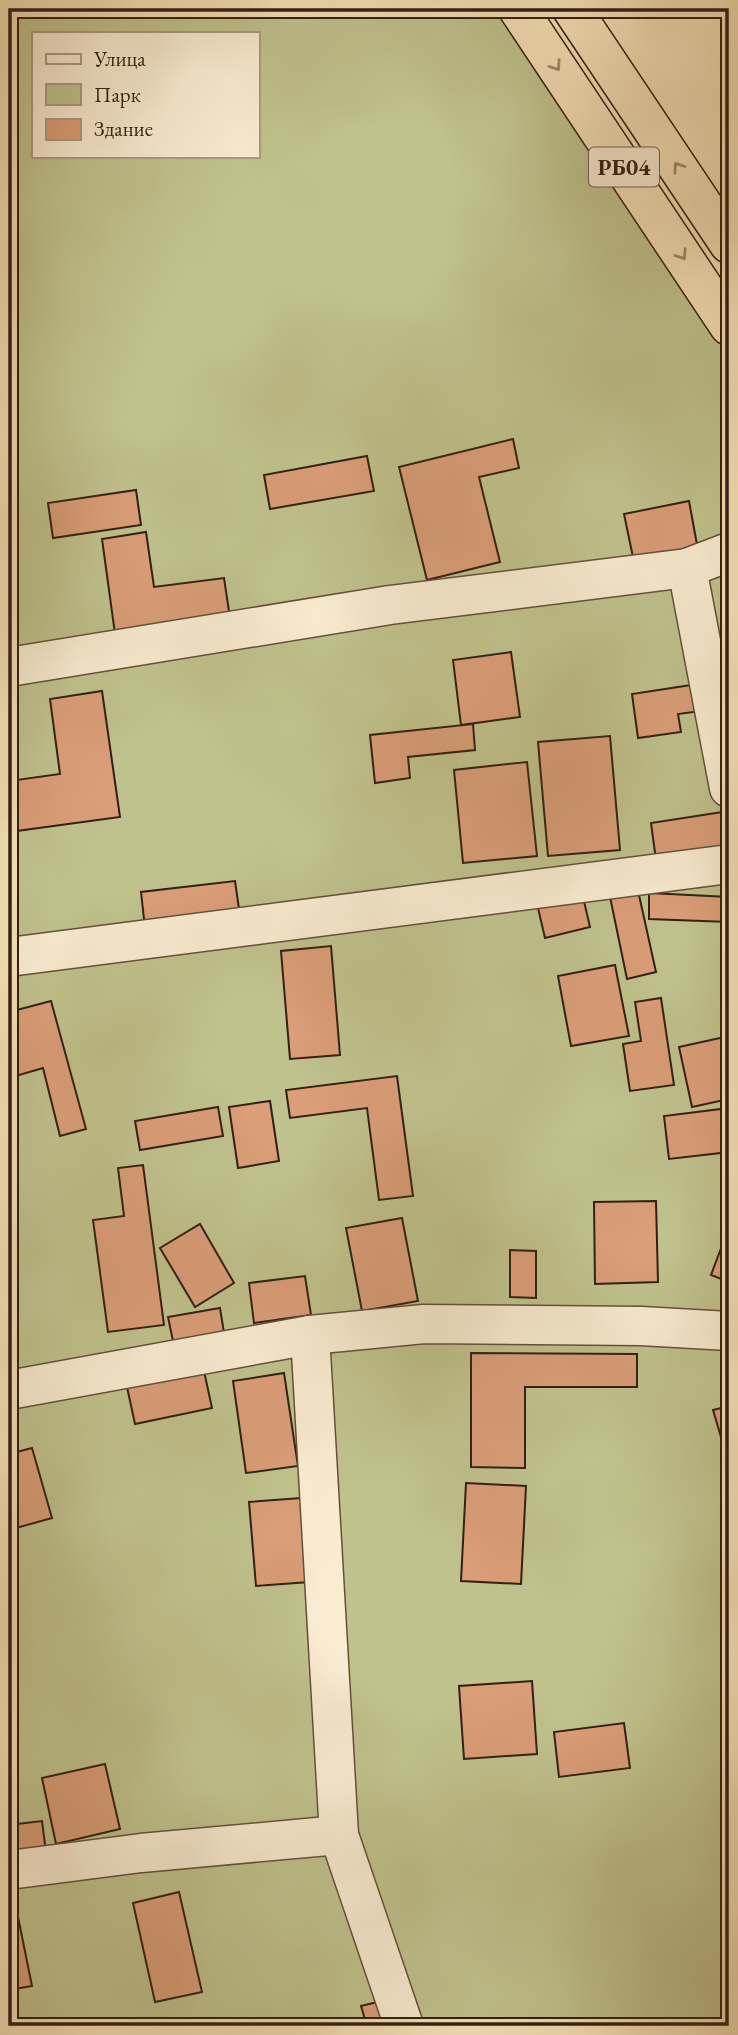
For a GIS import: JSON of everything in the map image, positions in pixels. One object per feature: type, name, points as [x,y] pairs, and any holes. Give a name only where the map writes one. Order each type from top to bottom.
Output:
[{"type":"highway","name":"РБ04","points":[[518,9],[729,326]]},
{"type":"highway","name":"РБ04","points":[[572,9],[729,244]]},
{"type":"lane","points":[[9,667],[390,605],[687,568],[729,552]]},
{"type":"lane","points":[[687,568],[729,788]]},
{"type":"lane","points":[[9,957],[729,864]]},
{"type":"lane","points":[[9,1390],[310,1335],[424,1324],[641,1326],[729,1331]]},
{"type":"lane","points":[[310,1335],[339,1835],[404,2026]]},
{"type":"lane","points":[[9,1870],[141,1853],[339,1835]]},
{"type":"green space","points":[[9,9],[505,9],[729,341],[729,2026],[9,2026]]},
{"type":"building","points":[[513,439],[519,468],[479,477],[500,562],[427,580],[399,467]]},
{"type":"building","points":[[367,456],[374,491],[270,509],[264,475]]},
{"type":"building","points":[[136,490],[141,525],[53,538],[48,503]]},
{"type":"building","points":[[689,501],[698,550],[634,562],[624,514]]},
{"type":"building","points":[[146,532],[154,587],[224,578],[230,618],[115,634],[102,539]]},
{"type":"building","points":[[511,652],[520,717],[461,725],[453,660]]},
{"type":"building","points":[[698,684],[701,711],[678,714],[681,732],[638,738],[632,694]]},
{"type":"building","points":[[102,691],[120,817],[9,832],[9,781],[60,774],[50,699]]},
{"type":"building","points":[[473,724],[475,750],[408,757],[410,778],[375,783],[370,735]]},
{"type":"building","points":[[610,736],[620,850],[548,856],[538,742]]},
{"type":"building","points":[[527,762],[537,856],[463,863],[454,770]]},
{"type":"building","points":[[729,811],[729,849],[656,860],[651,823]]},
{"type":"building","points":[[235,881],[240,916],[145,928],[141,892]]},
{"type":"building","points":[[637,886],[656,972],[627,979],[609,892]]},
{"type":"building","points":[[649,893],[729,897],[729,922],[649,919]]},
{"type":"building","points":[[583,897],[590,927],[545,938],[538,908]]},
{"type":"building","points":[[331,946],[340,1055],[290,1059],[281,951]]},
{"type":"building","points":[[615,965],[629,1036],[571,1046],[558,976]]},
{"type":"building","points":[[661,998],[674,1085],[630,1091],[623,1044],[641,1041],[635,1002]]},
{"type":"building","points":[[51,1001],[86,1129],[60,1136],[43,1068],[9,1078],[9,1012]]},
{"type":"building","points":[[729,1036],[729,1099],[692,1107],[679,1047]]},
{"type":"building","points":[[397,1076],[413,1196],[379,1200],[367,1108],[290,1118],[286,1090]]},
{"type":"building","points":[[270,1101],[279,1161],[238,1168],[229,1107]]},
{"type":"building","points":[[218,1107],[223,1136],[140,1150],[135,1121]]},
{"type":"building","points":[[729,1108],[729,1152],[669,1159],[664,1116]]},
{"type":"building","points":[[143,1165],[164,1325],[108,1332],[93,1220],[124,1216],[118,1168]]},
{"type":"building","points":[[656,1201],[658,1282],[595,1284],[594,1202]]},
{"type":"building","points":[[402,1218],[418,1301],[362,1311],[346,1228]]},
{"type":"building","points":[[200,1224],[234,1283],[195,1307],[160,1248]]},
{"type":"building","points":[[729,1227],[729,1282],[711,1275]]},
{"type":"building","points":[[510,1250],[536,1251],[536,1298],[510,1297]]},
{"type":"building","points":[[305,1276],[311,1315],[254,1323],[249,1283]]},
{"type":"building","points":[[220,1308],[224,1333],[173,1341],[168,1317]]},
{"type":"building","points":[[471,1353],[637,1354],[637,1387],[525,1387],[525,1468],[471,1467]]},
{"type":"building","points":[[204,1371],[212,1408],[135,1424],[127,1387]]},
{"type":"building","points":[[284,1373],[298,1466],[246,1473],[233,1381]]},
{"type":"building","points":[[729,1406],[729,1464],[713,1410]]},
{"type":"building","points":[[32,1448],[52,1518],[9,1530],[9,1454]]},
{"type":"building","points":[[466,1483],[526,1486],[521,1584],[461,1581]]},
{"type":"building","points":[[301,1498],[309,1582],[256,1586],[249,1502]]},
{"type":"building","points":[[532,1681],[537,1754],[464,1759],[459,1686]]},
{"type":"building","points":[[624,1723],[630,1768],[559,1777],[554,1732]]},
{"type":"building","points":[[105,1764],[120,1829],[56,1844],[42,1778]]},
{"type":"building","points":[[42,1821],[46,1852],[9,1856],[9,1825]]},
{"type":"building","points":[[179,1892],[202,1992],[155,2002],[133,1903]]},
{"type":"building","points":[[17,1912],[32,1986],[9,1990],[9,1914]]},
{"type":"building","points":[[390,1999],[397,2026],[367,2026],[361,2006]]},
{"type":"building","points":[[729,2020],[729,2026],[698,2026],[698,2024]]}]
